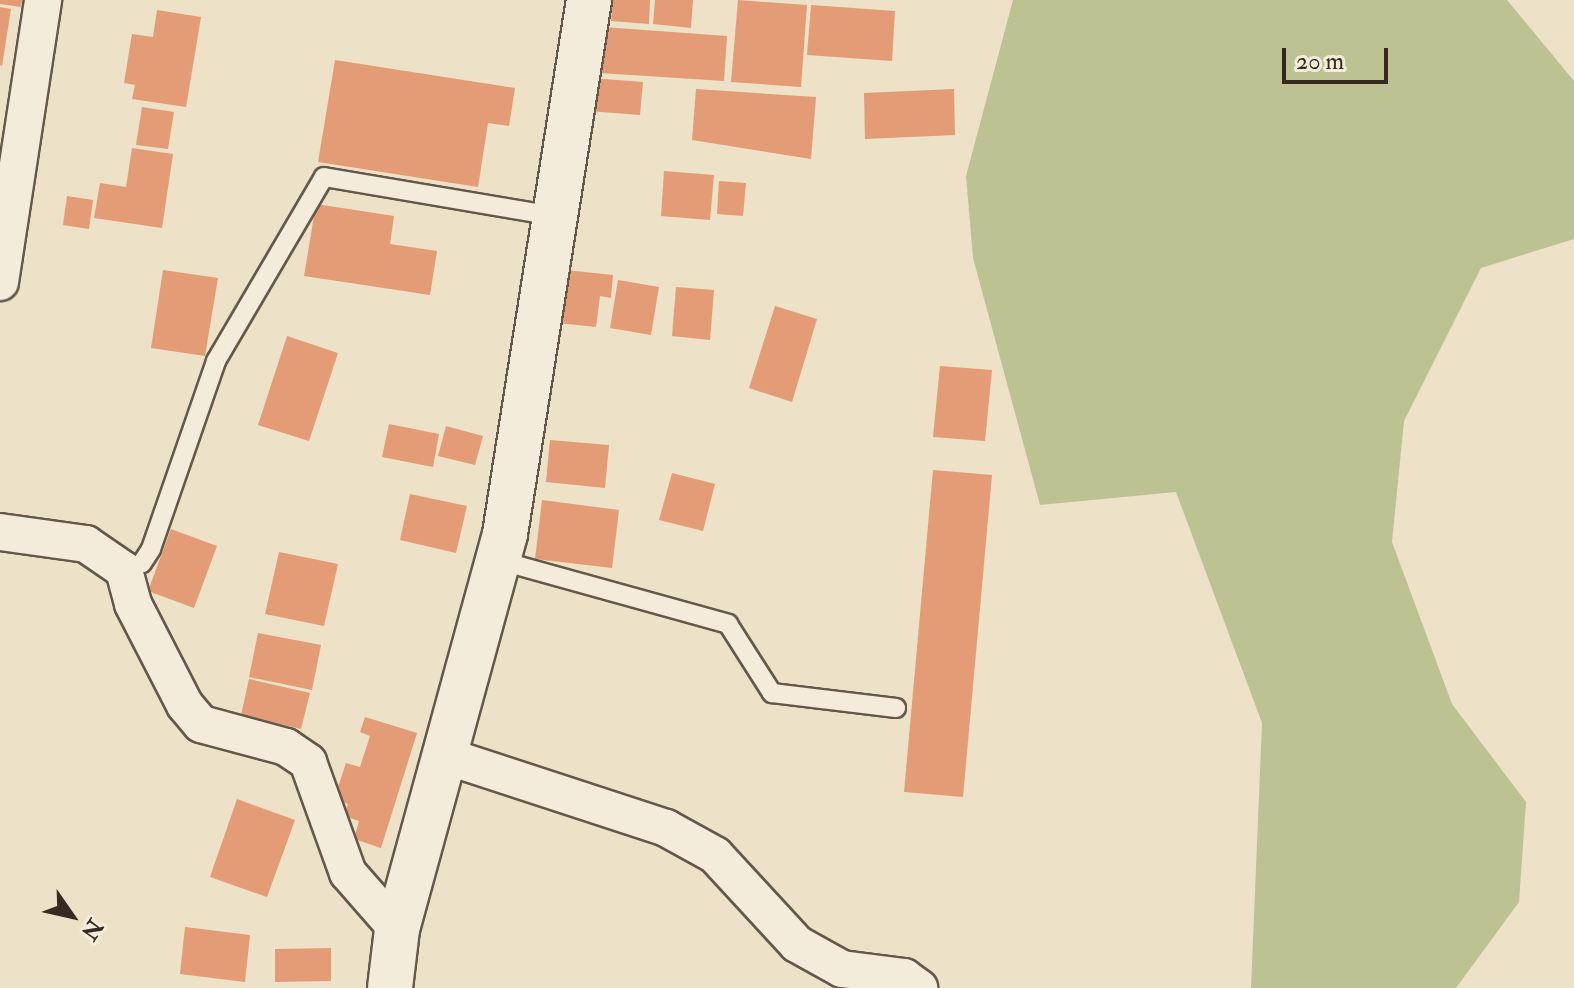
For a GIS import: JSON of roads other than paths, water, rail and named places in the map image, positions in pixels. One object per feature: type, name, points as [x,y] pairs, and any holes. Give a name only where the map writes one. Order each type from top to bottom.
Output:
[{"type":"street","points":[[0,282],[43,0]]},
{"type":"street","points":[[390,988],[397,929],[498,560],[558,216],[589,0]]},
{"type":"street","points":[[0,532],[86,544],[124,570],[133,604],[185,705],[201,724],[286,747],[308,762],[348,873],[397,929]]},
{"type":"street","points":[[443,755],[666,828],[715,855],[797,944],[842,969],[904,977],[919,988]]},
{"type":"lane","points":[[124,570],[142,563],[151,549],[216,361],[324,177],[558,216]]},
{"type":"lane","points":[[498,560],[728,624],[772,693],[896,708]]}]
